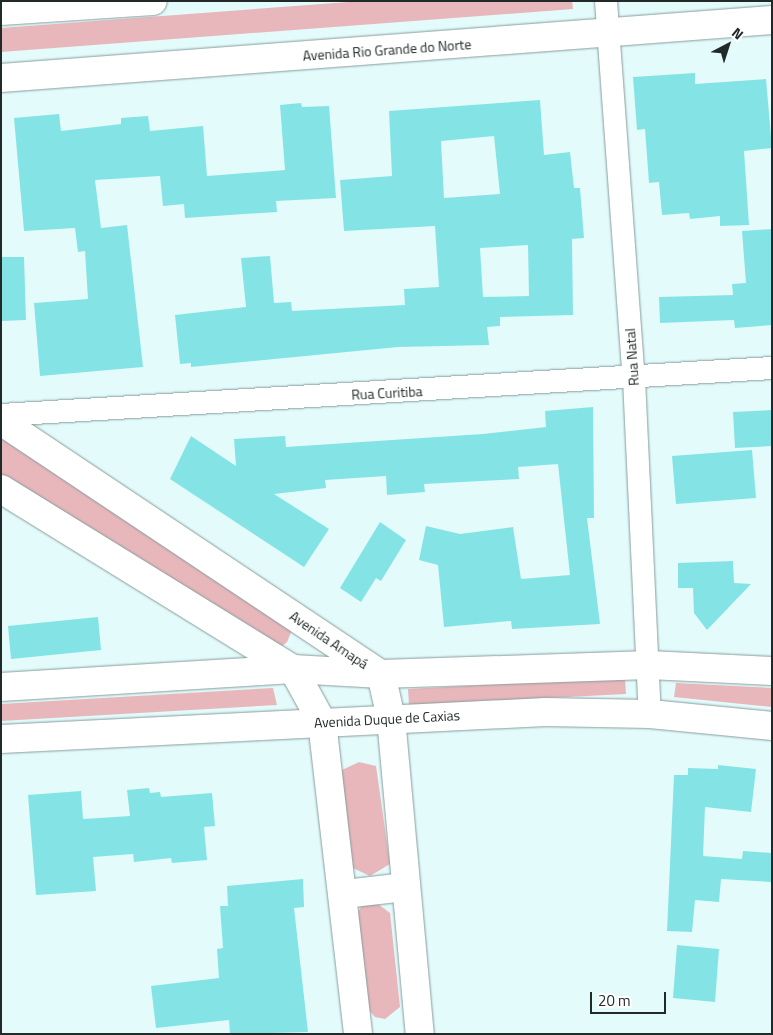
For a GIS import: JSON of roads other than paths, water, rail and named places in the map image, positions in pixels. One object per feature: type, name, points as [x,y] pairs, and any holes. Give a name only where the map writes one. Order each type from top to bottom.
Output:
[{"type":"street","points":[[1,11],[152,1]]},
{"type":"street","name":"Rua Natal","points":[[606,1],[634,379],[650,714]]},
{"type":"street","name":"Avenida Rio Grande do Norte","points":[[1,78],[772,20]]},
{"type":"street","name":"Rua Curitiba","points":[[1,415],[634,379],[772,368]]},
{"type":"street","name":"Avenida Amapá","points":[[1,421],[381,674],[391,718],[405,887],[420,1034]]},
{"type":"street","points":[[1,489],[294,669],[322,722],[344,894],[358,1034]]},
{"type":"street","points":[[1,687],[294,669],[381,674],[649,665],[772,671]]},
{"type":"street","name":"Avenida Duque de Caxias","points":[[1,739],[391,718],[650,714],[772,726]]},
{"type":"street","points":[[344,894],[405,887]]}]
